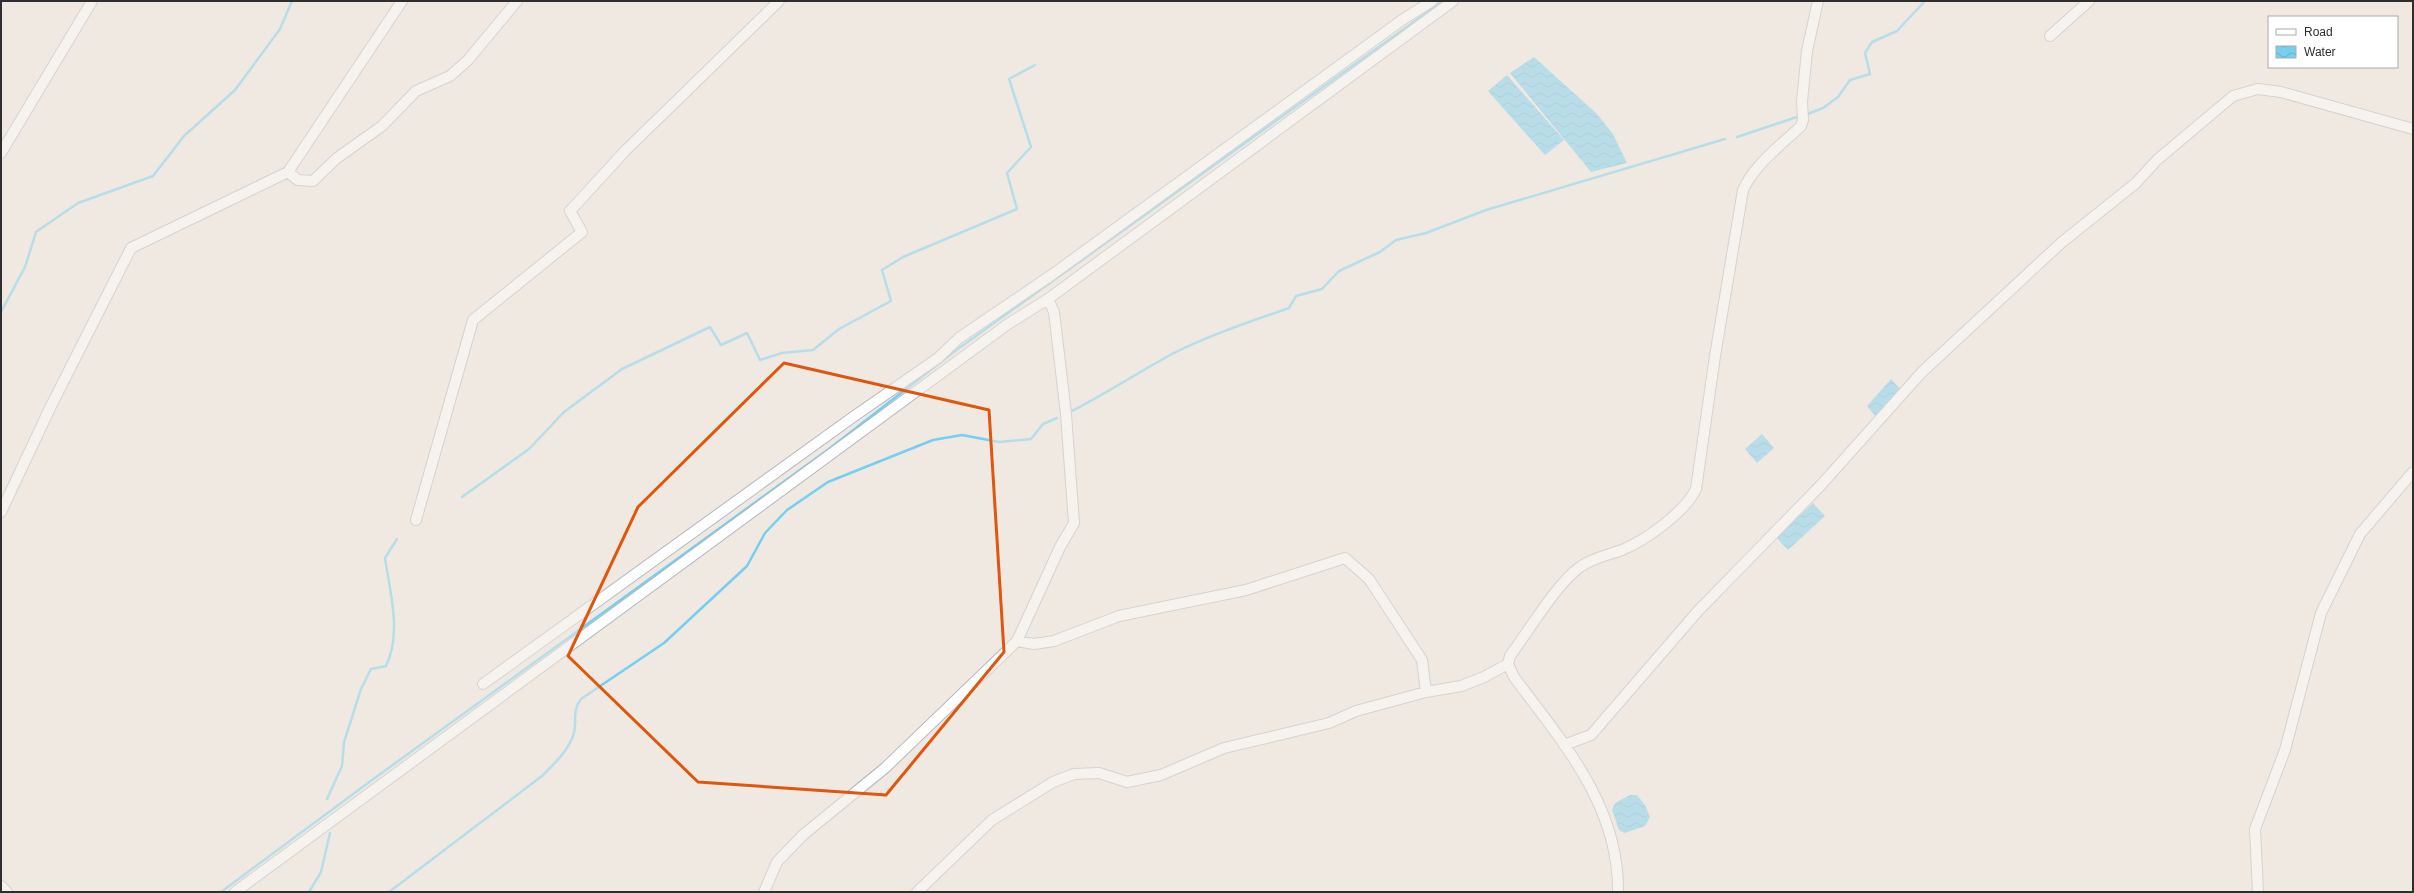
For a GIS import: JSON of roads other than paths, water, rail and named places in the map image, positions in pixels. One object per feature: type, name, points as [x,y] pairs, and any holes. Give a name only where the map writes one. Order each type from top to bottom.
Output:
[{"type":"street","points":[[1,153],[92,1]]},
{"type":"street","points":[[1,512],[51,406],[131,248],[288,172],[402,1]]},
{"type":"street","points":[[288,172],[298,180],[313,181],[337,158],[382,126],[416,91],[450,76],[468,60],[517,1]]},
{"type":"street","points":[[416,520],[473,320],[582,232],[570,211],[625,151],[779,1]]},
{"type":"street","points":[[482,684],[853,417],[938,358],[960,338],[1053,274],[1402,20],[1432,1]]},
{"type":"street","points":[[235,892],[1008,324],[1048,299],[1453,1]]},
{"type":"street","points":[[1618,892],[1618,868],[1600,803],[1586,776],[1514,677],[1508,664],[1510,656],[1565,582],[1580,567],[1624,549],[1677,515],[1690,501],[1696,489],[1715,356],[1743,190],[1748,180],[1758,168],[1801,126],[1807,51],[1818,1]]},
{"type":"street","points":[[2050,36],[2090,1]]},
{"type":"street","points":[[1564,745],[1591,735],[1698,611],[1821,485],[1922,372],[2061,243],[2136,183],[2157,160],[2233,96],[2258,89],[2281,92],[2413,129]]},
{"type":"street","points":[[764,892],[777,862],[803,835],[885,768],[1017,641],[1060,547],[1074,523],[1066,414],[1054,312],[1048,299]]},
{"type":"street","points":[[2258,892],[2254,829],[2285,750],[2321,613],[2360,534],[2413,472]]},
{"type":"street","points":[[1017,641],[1034,644],[1054,641],[1119,616],[1246,590],[1346,558],[1369,579],[1422,660],[1426,692]]},
{"type":"street","points":[[917,892],[992,820],[1053,782],[1074,774],[1099,773],[1127,782],[1150,777],[1177,769],[1224,748],[1328,723],[1356,711],[1426,692],[1461,686],[1484,677],[1508,664]]},
{"type":"street","points":[[1,886],[7,892]]},
{"type":"water","points":[[1534,57],[1597,114],[1613,134],[1627,163],[1591,172],[1510,73]]},
{"type":"water","points":[[1507,75],[1564,140],[1545,155],[1488,91]]},
{"type":"water","points":[[1891,379],[1900,389],[1875,416],[1867,406]]},
{"type":"water","points":[[1762,434],[1774,448],[1757,463],[1745,449]]},
{"type":"water","points":[[1813,503],[1825,516],[1788,550],[1776,537]]},
{"type":"water","points":[[1630,795],[1637,795],[1645,805],[1650,817],[1645,826],[1625,833],[1619,830],[1612,810],[1615,803]]},
{"type":"waterway","points":[[1,312],[25,267],[36,232],[78,203],[153,176],[184,136],[235,90],[280,29],[292,1]]},
{"type":"waterway","points":[[221,892],[372,780],[829,449],[955,351],[1443,1]]},
{"type":"waterway","points":[[1805,115],[1823,108],[1838,97],[1850,80],[1870,74],[1865,53],[1872,42],[1897,31],[1925,1]]},
{"type":"waterway","points":[[462,497],[529,449],[564,412],[622,369],[710,327],[721,345],[747,333],[760,360],[782,353],[813,350],[839,329],[891,301],[882,270],[903,257],[1017,209],[1007,173],[1031,147],[1009,79],[1035,65]]},
{"type":"waterway","points":[[1737,137],[1800,116]]},
{"type":"waterway","points":[[1068,413],[1186,347],[1230,329],[1289,308],[1296,296],[1322,289],[1339,271],[1380,252],[1396,240],[1426,233],[1486,210],[1725,139]]},
{"type":"waterway","points":[[389,892],[542,776],[560,758],[570,742],[575,726],[576,708],[581,699],[664,643],[747,566],[765,533],[787,510],[828,482],[933,440],[962,435],[999,442],[1031,439],[1043,424],[1057,418]]},
{"type":"waterway","points":[[327,799],[342,766],[344,742],[361,689],[371,669],[386,666],[391,654],[394,627],[392,599],[385,558],[397,539]]},
{"type":"waterway","points":[[309,892],[321,872],[330,833]]}]
